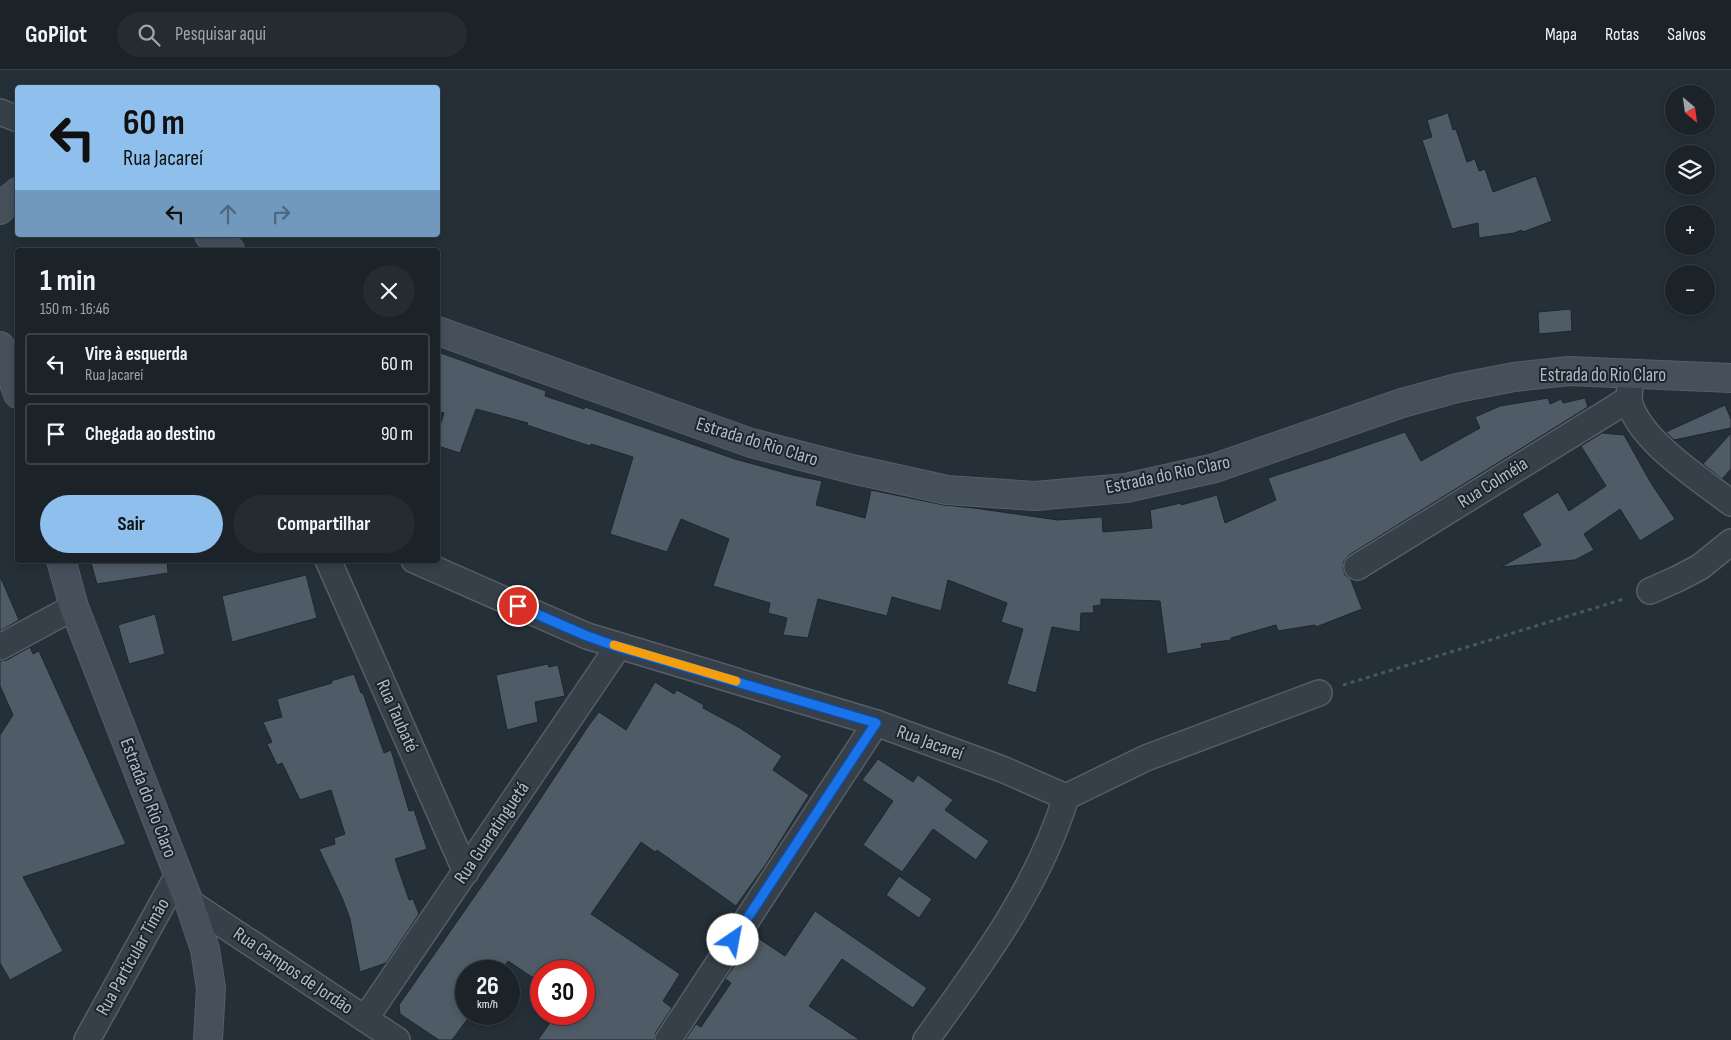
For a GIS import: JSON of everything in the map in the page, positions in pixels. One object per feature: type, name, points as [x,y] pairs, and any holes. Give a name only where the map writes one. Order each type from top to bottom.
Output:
[{"type":"main road","points":[[0,210],[15,194]]},
{"type":"main road","points":[[212,237],[227,248]]},
{"type":"main road","name":"Estrada do Rio Claro","points":[[440,332],[751,443],[852,469],[947,490],[1035,496],[1126,488],[1215,468],[1402,403],[1458,388],[1514,377],[1569,371],[1630,387],[1731,378]]},
{"type":"main road","points":[[0,346],[15,383]]},
{"type":"main road","name":"Estrada do Rio Claro","points":[[62,563],[74,606],[190,902],[205,948],[211,988],[208,1040]]},
{"type":"street","points":[[0,112],[15,118]]},
{"type":"street","points":[[1630,387],[1642,426],[1660,448],[1731,503]]},
{"type":"street","name":"Rua Colméia","points":[[1357,567],[1630,387]]},
{"type":"street","points":[[1650,591],[1700,567],[1731,542]]},
{"type":"street","name":"Rua Taubaté","points":[[329,563],[466,872]]},
{"type":"street","name":"Rua Jacareí","points":[[421,563],[587,636],[618,647],[876,723],[1002,769],[1066,797]]},
{"type":"street","points":[[0,647],[74,606]]},
{"type":"street","name":"Rua Guaratinguetá","points":[[365,1019],[618,647]]},
{"type":"street","points":[[926,1040],[997,941],[1034,876],[1066,797],[1146,758],[1319,693]]},
{"type":"street","points":[[668,1040],[876,723]]},
{"type":"street","name":"Rua Particular Timão","points":[[87,1040],[178,874]]},
{"type":"street","name":"Rua Campos de Jordão","points":[[190,902],[397,1040]]},
{"type":"path","points":[[1319,693],[1650,591]]},
{"type":"building","points":[[1448,113],[1453,130],[1456,129],[1467,162],[1475,159],[1479,171],[1485,169],[1493,192],[1536,176],[1552,221],[1523,232],[1522,230],[1479,238],[1478,223],[1452,229],[1422,140],[1432,137],[1427,120]]},
{"type":"building","points":[[1571,309],[1572,331],[1539,334],[1538,312]]},
{"type":"building","points":[[440,353],[546,391],[545,396],[584,409],[585,407],[735,459],[822,481],[816,505],[865,518],[871,490],[944,505],[1058,520],[1102,517],[1103,532],[1152,528],[1150,510],[1181,503],[1181,505],[1217,495],[1225,523],[1276,500],[1268,478],[1405,432],[1421,461],[1480,428],[1475,417],[1500,406],[1548,398],[1550,404],[1561,399],[1563,403],[1585,398],[1588,407],[1349,555],[1344,561],[1343,568],[1345,575],[1351,580],[1362,609],[1316,627],[1315,625],[1278,631],[1276,625],[1231,638],[1231,640],[1201,644],[1202,648],[1167,654],[1160,601],[1101,599],[1101,605],[1093,606],[1094,613],[1081,613],[1080,632],[1052,627],[1036,693],[1007,684],[1023,629],[1001,622],[1007,603],[948,580],[941,611],[892,597],[887,616],[818,599],[808,638],[783,635],[787,618],[768,613],[770,603],[713,586],[729,539],[681,519],[667,552],[610,534],[633,457],[591,444],[590,446],[527,425],[528,423],[476,409],[460,453],[440,447],[440,426],[444,413],[440,412]]},
{"type":"building","points":[[1725,405],[1731,419],[1731,428],[1674,440],[1666,432]]},
{"type":"building","points":[[1602,433],[1624,435],[1651,483],[1675,519],[1640,541],[1620,509],[1584,534],[1594,550],[1575,560],[1501,567],[1541,545],[1522,514],[1558,492],[1569,511],[1606,486],[1581,446]]},
{"type":"building","points":[[1731,433],[1731,469],[1722,479],[1703,464]]},
{"type":"building","points":[[91,563],[167,563],[168,573],[97,584]]},
{"type":"building","points":[[306,575],[317,618],[232,642],[222,596]]},
{"type":"building","points":[[0,576],[19,620],[0,631]]},
{"type":"building","points":[[155,614],[165,654],[129,664],[118,625]]},
{"type":"building","points":[[30,647],[33,654],[39,651],[126,844],[23,877],[63,951],[10,980],[0,963],[0,735],[13,715],[0,686],[0,661],[7,660]]},
{"type":"building","points":[[548,664],[549,667],[558,665],[565,696],[535,702],[538,722],[507,730],[496,675]]},
{"type":"building","points":[[354,674],[361,693],[363,693],[384,753],[391,750],[409,811],[414,810],[427,849],[395,859],[409,900],[413,899],[419,914],[386,963],[360,972],[350,919],[319,849],[335,844],[334,838],[345,834],[331,790],[300,800],[282,763],[277,765],[267,744],[272,742],[263,722],[282,717],[277,699],[332,683],[331,681]]},
{"type":"building","points":[[655,682],[674,694],[677,690],[704,705],[703,708],[740,728],[782,756],[773,770],[809,795],[766,864],[736,906],[657,850],[655,852],[641,842],[591,914],[680,974],[663,1001],[672,1008],[656,1032],[654,1040],[538,1040],[548,1025],[595,1025],[595,960],[530,960],[530,976],[520,969],[520,960],[455,960],[455,1025],[463,1025],[452,1040],[439,1040],[400,1014],[399,1005],[504,854],[599,712],[626,730]]},
{"type":"building","points":[[878,759],[913,782],[918,775],[953,800],[945,810],[989,841],[976,860],[933,829],[902,872],[863,845],[893,801],[862,780]]},
{"type":"building","points":[[899,876],[932,899],[919,918],[886,895]]},
{"type":"building","points":[[815,911],[927,988],[913,1008],[842,959],[809,1006],[860,1040],[685,1040],[696,1024],[701,1027],[731,983],[725,979],[755,936],[785,956]]},
{"type":"slow traffic","points":[[614,645],[736,681]]},
{"type":"route","points":[[518,606],[587,636],[618,647],[876,723],[733,940]]}]
